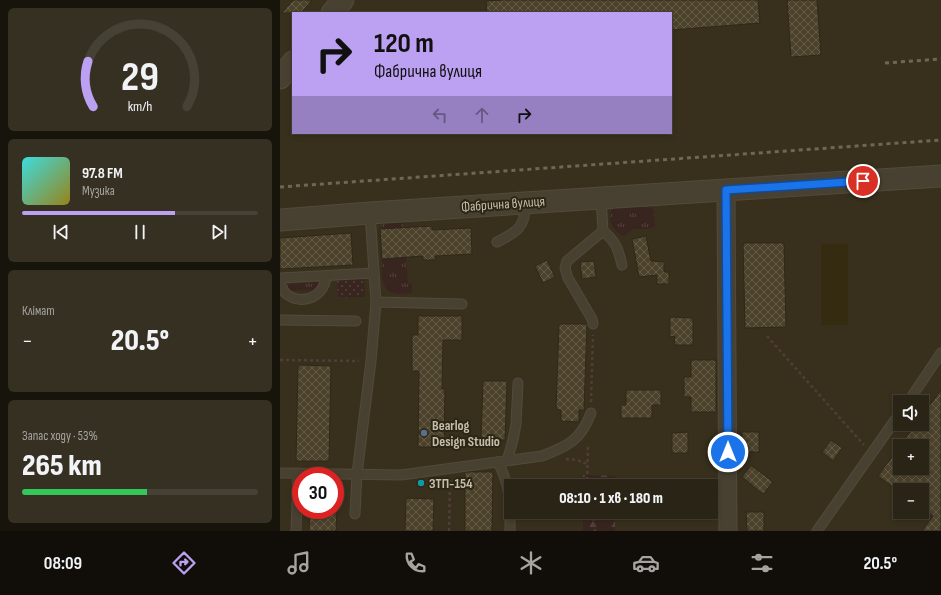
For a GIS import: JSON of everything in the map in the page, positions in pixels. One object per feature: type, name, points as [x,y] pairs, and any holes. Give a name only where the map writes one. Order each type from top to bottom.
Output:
[{"type":"street","points":[[333,12],[343,0]]},
{"type":"street","points":[[280,78],[292,63]]},
{"type":"street","name":"Фабрична вулиця","points":[[280,220],[941,176]]},
{"type":"street","points":[[726,190],[728,531]]},
{"type":"lane","points":[[601,198],[603,231],[614,240],[619,249],[622,265]]},
{"type":"lane","points":[[497,242],[520,228],[525,214],[525,203]]},
{"type":"lane","points":[[355,514],[357,474],[371,361],[376,302],[370,213]]},
{"type":"lane","points":[[594,324],[568,278],[565,268],[567,261],[603,231]]},
{"type":"lane","points":[[280,278],[374,273]]},
{"type":"lane","points":[[280,285],[282,290],[288,296],[303,300],[318,294],[323,288],[326,276]]},
{"type":"lane","points":[[376,302],[462,304]]},
{"type":"lane","points":[[280,320],[356,321]]},
{"type":"lane","points":[[913,395],[941,353]]},
{"type":"lane","points":[[510,531],[510,502],[508,484],[502,462],[513,440],[516,424],[518,383]]},
{"type":"lane","points":[[344,474],[401,475],[542,456],[563,448],[580,436],[587,425],[591,413]]},
{"type":"lane","points":[[817,531],[893,423]]},
{"type":"lane","points":[[280,473],[292,473]]},
{"type":"lane","points":[[296,519],[296,531]]},
{"type":"path","points":[[591,413],[594,324]]},
{"type":"path","points":[[767,336],[871,454]]},
{"type":"path","points":[[280,360],[371,361]]},
{"type":"path","points":[[586,479],[587,425]]},
{"type":"path","points":[[449,531],[450,468]]},
{"type":"path","points":[[593,519],[595,531]]},
{"type":"green space","points":[[650,205],[654,211],[655,227],[633,229],[624,236],[613,227],[610,213],[617,207]]},
{"type":"green space","points":[[404,221],[404,228],[380,229],[382,223]]},
{"type":"green space","points":[[406,257],[408,283],[412,283],[412,293],[393,293],[385,288],[383,284],[382,259]]},
{"type":"green space","points":[[364,278],[365,297],[338,298],[337,280]]},
{"type":"green space","points":[[317,282],[319,284],[317,290],[288,291],[286,286],[288,284]]},
{"type":"green space","points":[[583,475],[615,476],[615,479],[583,479]]},
{"type":"green space","points":[[583,519],[615,519],[615,531],[583,531]]},
{"type":"shaded area","points":[[821,244],[848,244],[848,325],[821,325]]},
{"type":"building","points":[[293,0],[312,0],[302,12],[282,13]]},
{"type":"building","points":[[758,0],[760,23],[672,30],[672,12],[487,12],[486,1]]},
{"type":"building","points":[[787,0],[817,0],[821,55],[791,57]]},
{"type":"building","points":[[432,226],[432,230],[471,228],[472,254],[435,256],[435,260],[423,260],[423,256],[382,259],[380,229]]},
{"type":"building","points":[[351,233],[353,265],[280,269],[280,238]]},
{"type":"building","points":[[646,236],[651,261],[664,262],[664,272],[669,272],[669,284],[657,284],[657,275],[639,277],[632,239]]},
{"type":"building","points":[[743,243],[784,243],[786,327],[745,328]]},
{"type":"building","points":[[547,260],[555,277],[543,283],[535,266]]},
{"type":"building","points":[[594,261],[596,277],[582,279],[580,262]]},
{"type":"building","points":[[418,316],[462,316],[462,340],[443,340],[442,389],[445,389],[444,447],[418,447],[419,371],[412,371],[412,335],[418,335]]},
{"type":"building","points":[[670,317],[693,318],[693,345],[674,345],[675,336],[670,337]]},
{"type":"building","points":[[559,324],[587,324],[584,410],[579,410],[579,422],[561,421],[561,410],[556,409]]},
{"type":"building","points":[[691,360],[716,360],[716,412],[691,412],[691,397],[684,397],[684,377],[691,377]]},
{"type":"building","points":[[298,365],[331,366],[329,461],[296,461]]},
{"type":"building","points":[[483,381],[507,381],[505,440],[481,439]]},
{"type":"building","points":[[626,390],[661,390],[661,405],[652,405],[652,418],[621,418],[621,405],[626,405]]},
{"type":"building","points":[[941,390],[941,531],[922,531],[933,516],[929,513],[929,483],[893,483],[893,487],[878,476],[893,455],[893,475],[929,475],[929,439],[905,439],[911,431],[929,431],[929,406]]},
{"type":"building","points":[[688,432],[688,453],[672,453],[672,433]]},
{"type":"building","points":[[742,432],[759,432],[759,452],[742,452]]},
{"type":"building","points":[[831,440],[842,448],[833,461],[822,452]]},
{"type":"building","points":[[751,465],[773,482],[763,494],[742,477]]},
{"type":"building","points":[[465,472],[493,472],[492,531],[465,531]]},
{"type":"building","points":[[406,498],[434,499],[433,531],[405,531]]},
{"type":"building","points":[[746,512],[764,512],[764,531],[747,531]]},
{"type":"building","points":[[310,519],[337,519],[336,531],[309,531]]},
{"type":"railway","points":[[885,63],[941,59]]},
{"type":"railway","points":[[280,187],[941,140]]},
{"type":"place","name":"Bearlog Design Studio","points":[[424,433]]},
{"type":"place","name":"ЗТП-154","points":[[421,483]]},
{"type":"route","points":[[728,452],[726,190],[863,181]]}]
